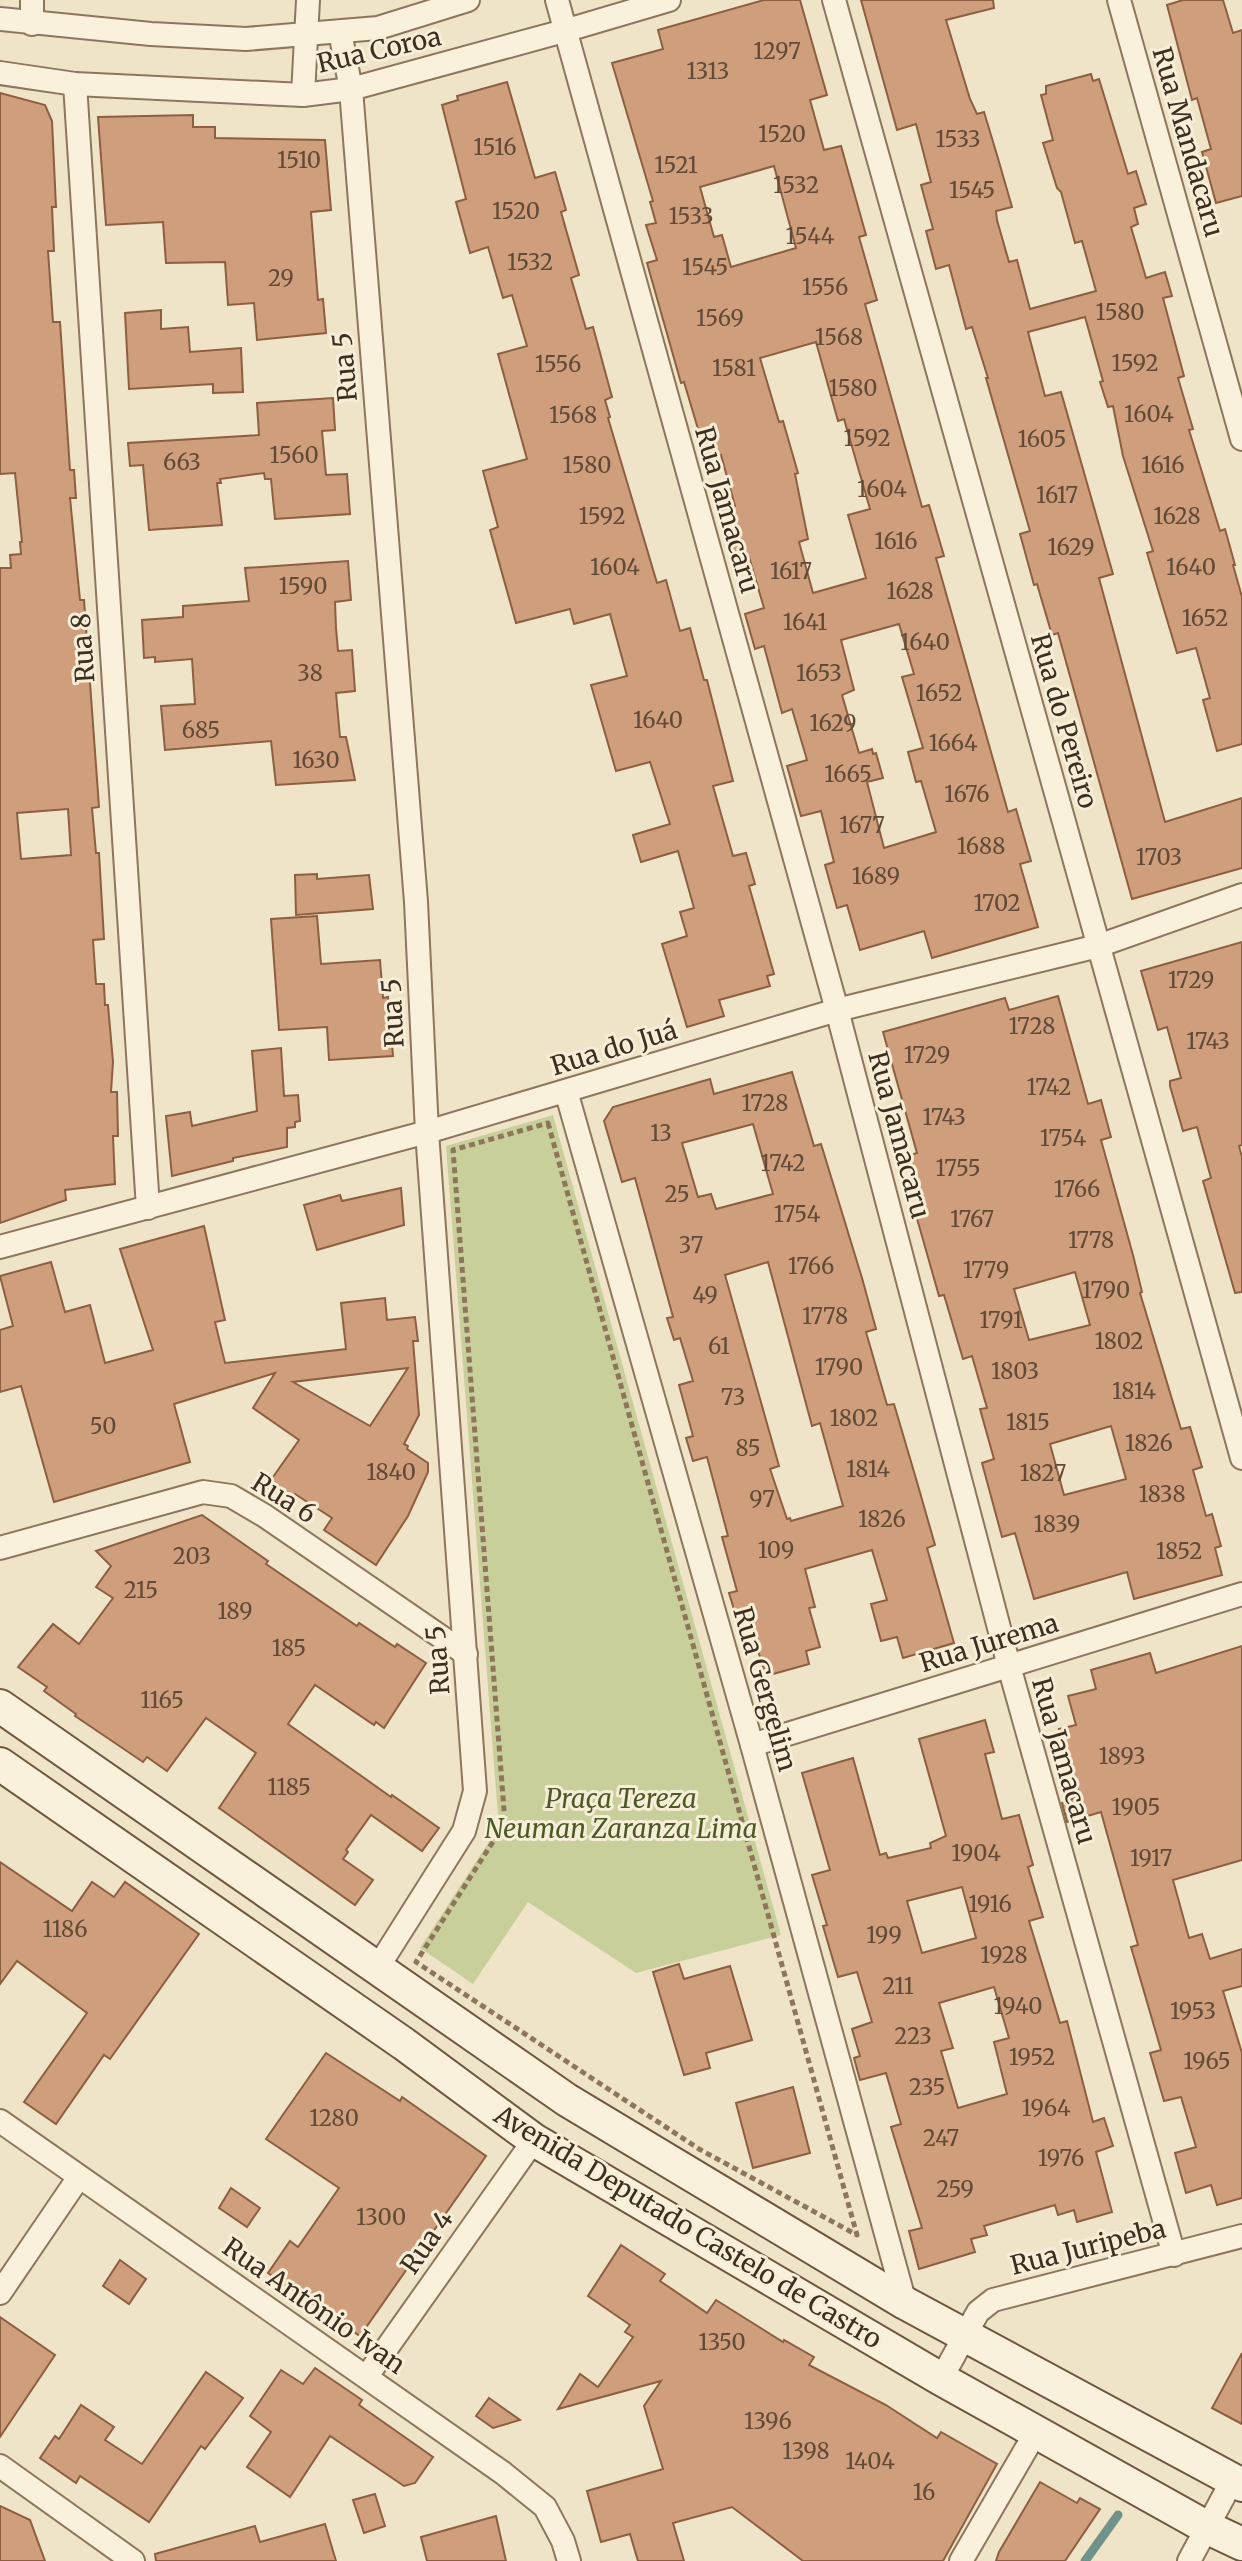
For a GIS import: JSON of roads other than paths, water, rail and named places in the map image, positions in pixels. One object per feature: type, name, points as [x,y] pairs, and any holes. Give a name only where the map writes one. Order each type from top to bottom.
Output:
[{"type":"main road","name":"Avenida Deputado Castelo de Castro","points":[[0,1706],[567,2100],[905,2303],[1237,2483]]},
{"type":"main road","name":"Avenida Deputado Castelo de Castro","points":[[0,1764],[404,2044],[534,2140],[941,2379],[1242,2544]]},
{"type":"street","points":[[32,0],[32,24]]},
{"type":"street","points":[[303,95],[308,0]]},
{"type":"street","name":"Rua Coroa","points":[[0,19],[151,34],[246,39],[378,28],[468,0]]},
{"type":"street","name":"Rua Jamacaru","points":[[557,0],[837,1010],[1009,1666],[1174,2255]]},
{"type":"street","name":"Rua Coroa","points":[[0,73],[75,84],[303,95],[351,89],[669,0]]},
{"type":"street","name":"Rua do Pereiro","points":[[834,0],[1242,1458]]},
{"type":"street","name":"Rua Mandacaru","points":[[1119,0],[1242,439]]},
{"type":"street","name":"Rua 5","points":[[340,32],[351,89],[416,902],[427,1132],[475,1791],[464,1831],[378,1967]]},
{"type":"street","name":"Rua 8","points":[[75,84],[148,1208]]},
{"type":"street","name":"Rua do Juá","points":[[0,1247],[427,1132],[837,1010],[1098,946],[1242,895]]},
{"type":"street","name":"Rua Gergelim","points":[[566,1091],[752,1745],[905,2303]]},
{"type":"street","name":"Rua 6","points":[[0,1548],[203,1492],[231,1496],[466,1654]]},
{"type":"street","name":"Rua Jurema","points":[[752,1745],[1242,1594]]},
{"type":"street","name":"Rua Antônio Ivan","points":[[0,2121],[503,2473],[545,2507],[563,2541],[569,2561]]},
{"type":"street","name":"Rua 4","points":[[367,2376],[534,2140]]},
{"type":"street","points":[[0,2293],[79,2177]]},
{"type":"street","name":"Rua Juripeba","points":[[941,2379],[978,2312],[993,2300],[1242,2236]]},
{"type":"street","points":[[961,2561],[1036,2432]]},
{"type":"street","points":[[0,2466],[133,2561]]},
{"type":"street","points":[[1189,2561],[1206,2527],[1237,2483]]},
{"type":"waterway","points":[[1085,2561],[1118,2515]]},
{"type":"park label","name":"Praça Tereza Neuman Zaranza Lima","points":[[621,1814]]}]
